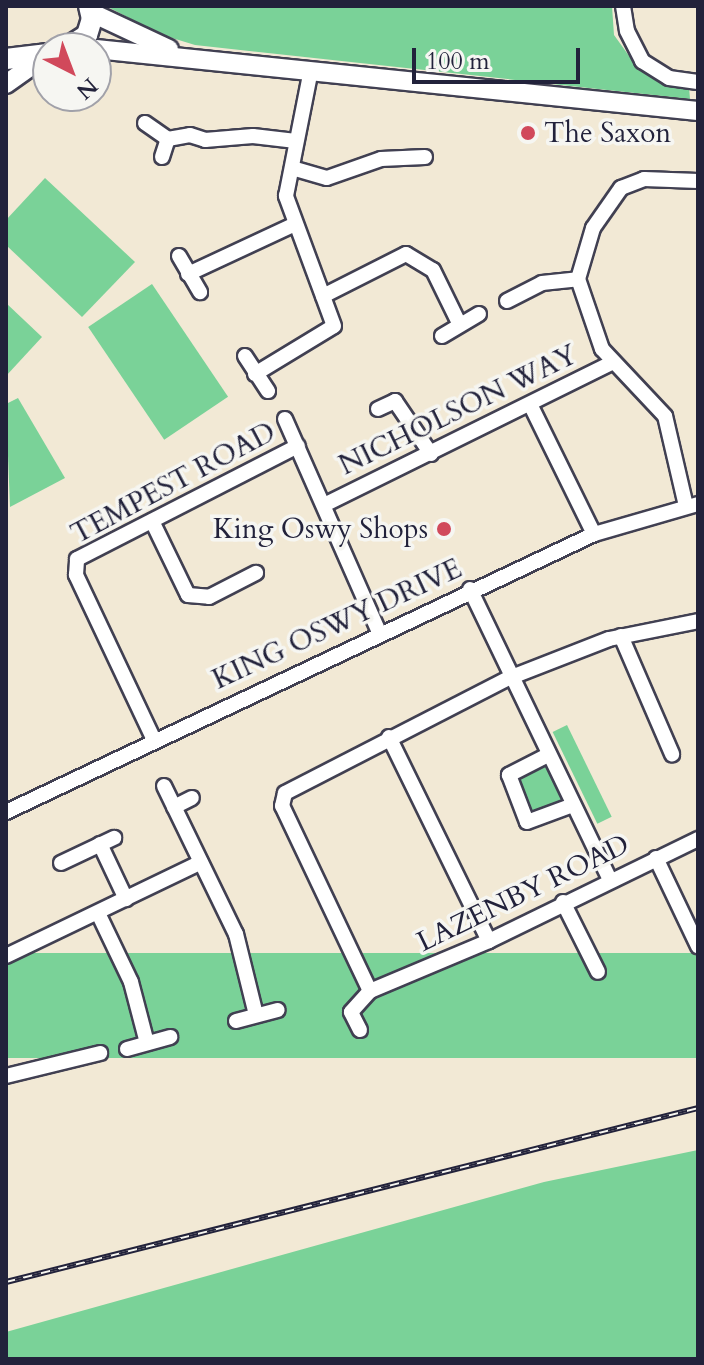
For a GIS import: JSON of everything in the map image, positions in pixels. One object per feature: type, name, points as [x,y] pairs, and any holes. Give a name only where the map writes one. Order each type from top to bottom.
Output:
[{"type":"highway","points":[[87,32],[91,8]]},
{"type":"highway","points":[[6,59],[32,56]]},
{"type":"main road","points":[[91,8],[183,55]]},
{"type":"main road","points":[[112,50],[183,55],[698,111]]},
{"type":"main road","points":[[6,84],[32,65]]},
{"type":"street","points":[[623,6],[627,31],[642,61],[669,78],[698,82]]},
{"type":"street","points":[[255,374],[334,326],[293,225],[286,196],[311,70]]},
{"type":"street","points":[[145,123],[168,139],[190,135],[227,141],[253,136],[296,141]]},
{"type":"street","points":[[162,157],[168,139]]},
{"type":"street","points":[[292,168],[327,178],[381,159],[425,157]]},
{"type":"street","points":[[692,505],[665,416],[638,382],[613,362],[593,334],[578,279],[588,239],[610,198],[621,188],[659,178],[698,181]]},
{"type":"street","points":[[188,274],[293,225]]},
{"type":"street","points":[[323,296],[406,254],[433,270],[459,323]]},
{"type":"street","points":[[179,256],[200,292]]},
{"type":"street","points":[[507,301],[542,283],[578,279]]},
{"type":"street","points":[[442,336],[459,323],[479,314]]},
{"type":"street","points":[[245,356],[268,391]]},
{"type":"street","name":"NICHOLSON WAY","points":[[326,504],[613,362]]},
{"type":"street","points":[[378,409],[395,401],[431,454]]},
{"type":"street","points":[[530,404],[594,534]]},
{"type":"street","points":[[285,419],[326,504],[379,632]]},
{"type":"street","name":"TEMPEST ROAD","points":[[154,740],[74,568],[85,554],[298,446]]},
{"type":"street","name":"KING OSWY DRIVE","points":[[6,812],[470,589],[594,534],[692,505]]},
{"type":"street","points":[[152,521],[188,595],[209,597],[256,573]]},
{"type":"street","points":[[470,589],[509,678],[610,880]]},
{"type":"street","points":[[360,1030],[351,1012],[370,991],[282,806],[285,793],[295,784],[509,678],[621,636],[698,621]]},
{"type":"street","points":[[621,636],[672,754]]},
{"type":"street","points":[[389,737],[489,941]]},
{"type":"street","points":[[548,755],[507,781],[527,822],[573,805]]},
{"type":"street","points":[[164,786],[240,943],[256,1015]]},
{"type":"street","points":[[174,807],[192,798]]},
{"type":"street","name":"LAZENBY ROAD","points":[[370,991],[489,941],[563,902],[698,839]]},
{"type":"street","points":[[61,863],[107,841],[126,899]]},
{"type":"street","points":[[656,858],[698,946]]},
{"type":"street","points":[[6,955],[201,862]]},
{"type":"street","points":[[563,902],[598,972]]},
{"type":"street","points":[[98,913],[131,982],[147,1043]]},
{"type":"street","points":[[236,1021],[278,1010]]},
{"type":"street","points":[[127,1049],[170,1037]]},
{"type":"street","points":[[6,1076],[100,1053]]},
{"type":"green space","points":[[106,6],[612,6],[614,35],[632,60],[656,79],[689,87],[690,99],[195,45],[133,26],[135,21]]},
{"type":"green space","points":[[45,178],[135,262],[82,317],[6,245],[6,220]]},
{"type":"green space","points":[[152,284],[228,397],[164,440],[88,327]]},
{"type":"green space","points":[[6,303],[42,337],[6,376]]},
{"type":"green space","points":[[18,398],[65,478],[10,507],[6,404]]},
{"type":"green space","points":[[567,725],[612,817],[597,824],[553,732]]},
{"type":"green space","points":[[546,765],[566,805],[534,816],[519,779]]},
{"type":"green space","points":[[6,953],[698,953],[698,1058],[6,1058]]},
{"type":"green space","points":[[698,1150],[698,1359],[6,1359],[6,1332],[544,1182]]},
{"type":"railway","points":[[6,1282],[698,1108]]},
{"type":"place","name":"The Saxon","points":[[528,133]]},
{"type":"place","name":"King Oswy Shops","points":[[444,529]]}]
